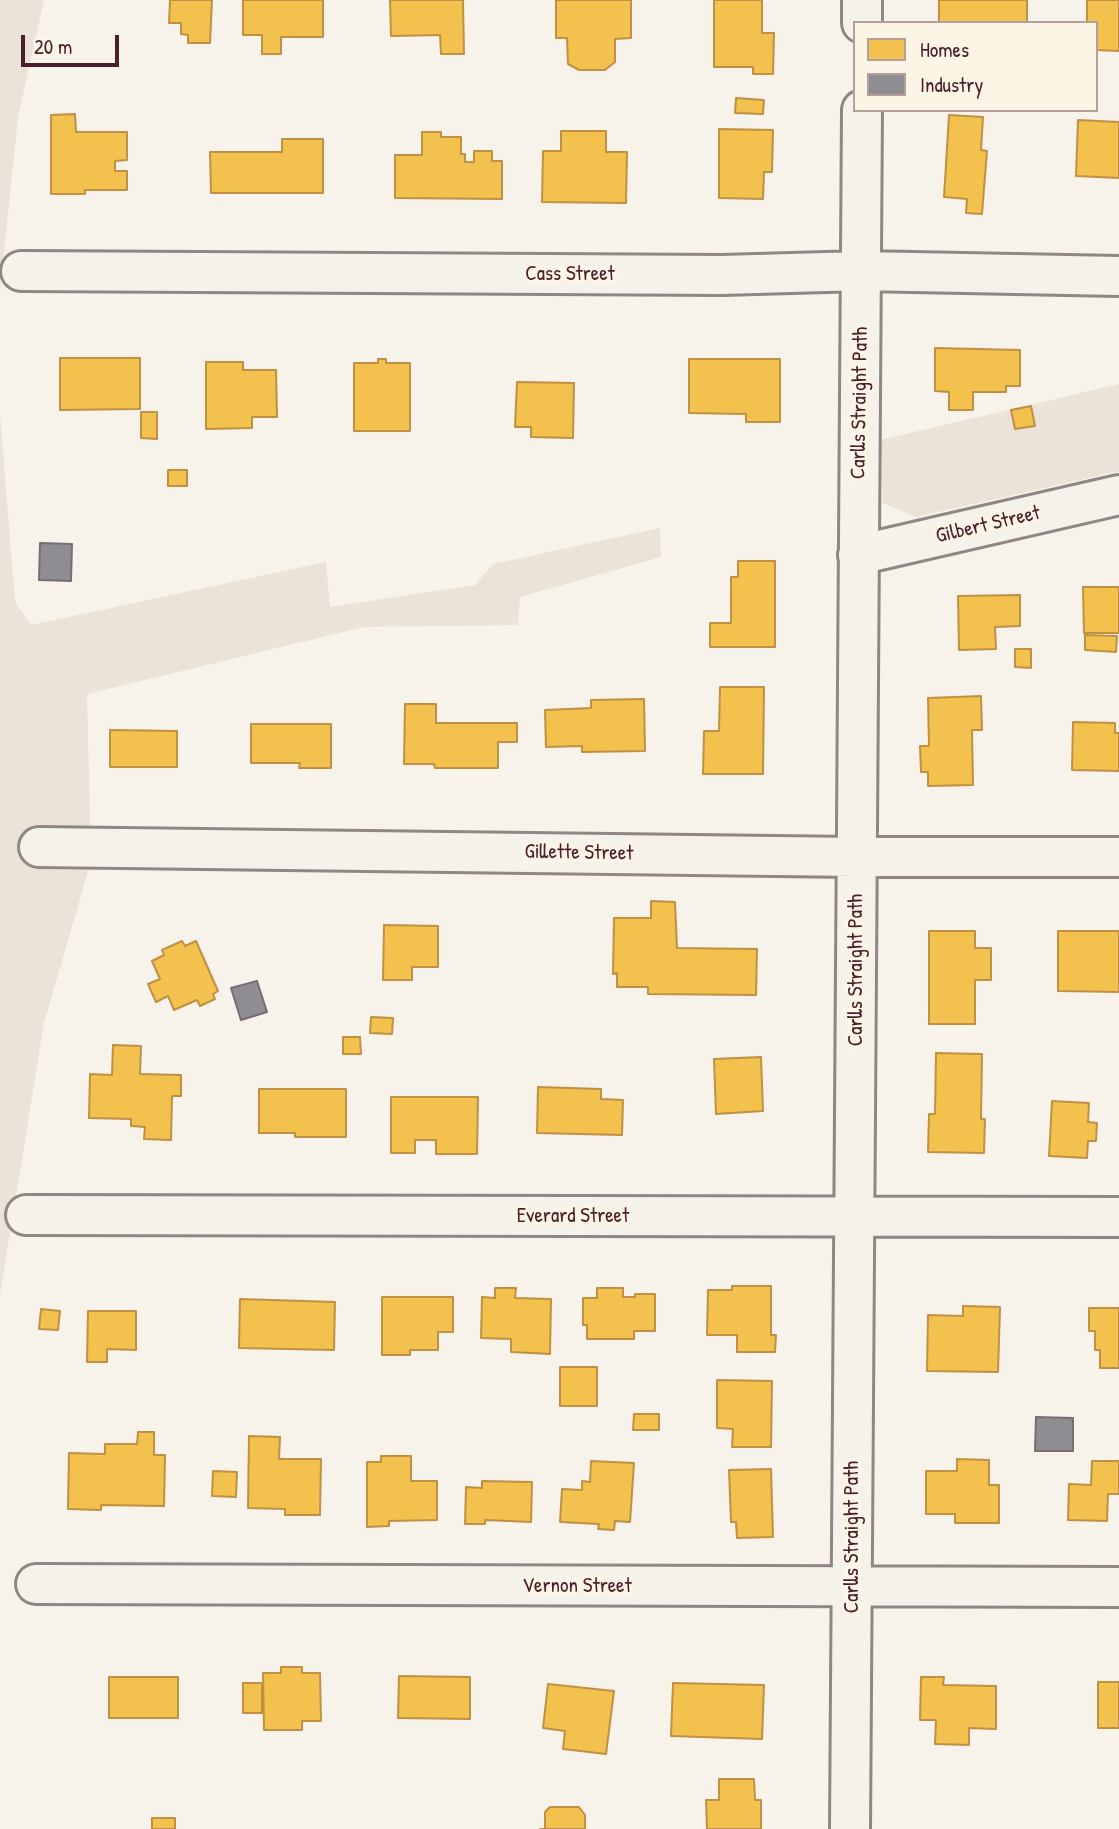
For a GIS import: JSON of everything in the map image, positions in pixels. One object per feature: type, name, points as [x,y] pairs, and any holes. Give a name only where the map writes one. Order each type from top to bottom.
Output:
[{"type":"street","points":[[862,0],[862,21]]},
{"type":"street","name":"Carlls Straight Path","points":[[850,1829],[862,112]]},
{"type":"street","name":"Cass Street","points":[[21,271],[709,275],[861,271],[1119,276]]},
{"type":"street","name":"Gilbert Street","points":[[858,555],[1119,495]]},
{"type":"street","name":"Gillette Street","points":[[39,847],[1119,857]]},
{"type":"street","name":"Everard Street","points":[[26,1215],[1119,1217]]},
{"type":"street","name":"Vernon Street","points":[[36,1584],[1119,1587]]},
{"type":"shaded area","points":[[0,0],[44,0],[18,117],[0,291]]},
{"type":"shaded area","points":[[1119,384],[1119,471],[916,517],[883,503],[880,440]]},
{"type":"shaded area","points":[[0,413],[15,602],[31,625],[326,562],[330,607],[475,585],[493,564],[660,528],[661,557],[520,597],[518,625],[364,627],[87,694],[91,861],[44,1023],[0,1295]]},
{"type":"building: Homes","points":[[170,0],[212,0],[210,43],[188,43],[188,35],[181,34],[181,23],[169,23]]},
{"type":"building: Homes","points":[[243,0],[323,0],[323,37],[281,37],[281,54],[262,54],[262,35],[243,35]]},
{"type":"building: Homes","points":[[390,0],[463,0],[464,54],[441,54],[440,35],[391,36]]},
{"type":"building: Homes","points":[[556,0],[631,0],[631,38],[615,39],[615,62],[605,70],[579,70],[568,64],[567,38],[556,38]]},
{"type":"building: Homes","points":[[714,0],[762,0],[762,33],[774,33],[773,74],[753,74],[753,67],[714,67]]},
{"type":"building: Homes","points":[[939,0],[1027,0],[1027,21],[939,21]]},
{"type":"building: Homes","points":[[1087,0],[1119,0],[1119,51],[1098,50],[1098,21],[1087,21]]},
{"type":"building: Homes","points":[[736,98],[764,100],[763,114],[735,113]]},
{"type":"building: Homes","points":[[75,114],[76,132],[127,132],[127,160],[115,161],[115,171],[127,171],[127,190],[85,190],[85,194],[51,194],[51,115]]},
{"type":"building: Homes","points":[[949,115],[983,117],[981,150],[987,151],[982,214],[966,213],[967,199],[944,197]]},
{"type":"building: Homes","points":[[1078,120],[1119,122],[1119,178],[1076,176]]},
{"type":"building: Homes","points":[[719,129],[773,130],[772,172],[764,172],[763,199],[719,198]]},
{"type":"building: Homes","points":[[561,131],[606,131],[606,152],[627,152],[626,203],[542,202],[543,151],[561,151]]},
{"type":"building: Homes","points":[[422,132],[441,132],[441,137],[461,137],[461,154],[465,154],[465,162],[474,162],[474,151],[492,151],[492,161],[502,161],[502,199],[395,198],[395,155],[422,155]]},
{"type":"building: Homes","points":[[282,139],[323,139],[323,193],[211,193],[210,152],[282,152]]},
{"type":"building: Homes","points":[[935,348],[1020,350],[1020,386],[1006,386],[1006,392],[973,392],[973,410],[949,410],[949,392],[935,391]]},
{"type":"building: Homes","points":[[60,358],[140,358],[140,409],[60,410]]},
{"type":"building: Homes","points":[[378,359],[386,359],[386,363],[410,363],[410,431],[354,431],[354,363],[378,363]]},
{"type":"building: Homes","points":[[689,359],[780,359],[780,422],[746,422],[746,414],[689,413]]},
{"type":"building: Homes","points":[[206,362],[243,362],[243,370],[276,370],[277,417],[252,417],[252,428],[206,429]]},
{"type":"building: Homes","points":[[517,382],[574,383],[573,438],[531,437],[531,427],[515,427]]},
{"type":"building: Homes","points":[[1031,406],[1035,426],[1015,429],[1011,410]]},
{"type":"building: Homes","points":[[141,412],[157,412],[157,439],[141,438]]},
{"type":"building: Homes","points":[[168,470],[187,470],[187,486],[168,486]]},
{"type":"building: Homes","points":[[738,561],[775,561],[775,647],[710,647],[710,623],[731,623],[731,577],[738,577]]},
{"type":"building: Homes","points":[[1083,587],[1119,587],[1119,633],[1084,633]]},
{"type":"building: Homes","points":[[1020,595],[1020,626],[995,627],[996,649],[959,650],[958,596]]},
{"type":"building: Homes","points":[[1085,635],[1117,636],[1116,652],[1085,650]]},
{"type":"building: Homes","points":[[1015,649],[1031,649],[1031,668],[1015,667]]},
{"type":"building: Homes","points":[[720,687],[764,687],[763,774],[703,774],[704,731],[719,731]]},
{"type":"building: Homes","points":[[981,696],[982,730],[972,730],[973,785],[928,786],[928,772],[921,772],[920,746],[929,746],[928,698]]},
{"type":"building: Homes","points":[[644,699],[645,751],[582,752],[582,746],[546,747],[545,710],[591,708],[591,700]]},
{"type":"building: Homes","points":[[405,704],[436,704],[436,723],[517,723],[517,742],[498,742],[498,768],[435,768],[434,764],[404,764]]},
{"type":"building: Homes","points":[[1073,722],[1115,723],[1115,733],[1119,733],[1119,771],[1072,770]]},
{"type":"building: Homes","points":[[251,724],[331,724],[331,768],[299,768],[300,763],[251,763]]},
{"type":"building: Homes","points":[[110,730],[177,731],[177,767],[110,767]]},
{"type":"building: Homes","points":[[651,901],[675,902],[677,948],[757,949],[756,995],[648,994],[648,987],[617,987],[617,973],[613,974],[614,918],[651,918]]},
{"type":"building: Homes","points":[[384,925],[438,926],[438,967],[412,967],[412,980],[383,980]]},
{"type":"building: Homes","points":[[929,931],[975,931],[975,948],[991,948],[991,980],[975,980],[975,1024],[929,1024]]},
{"type":"building: Homes","points":[[1058,931],[1119,931],[1119,992],[1058,991]]},
{"type":"building: Homes","points":[[182,941],[185,946],[196,941],[218,991],[213,994],[215,999],[200,1006],[197,1000],[174,1010],[168,996],[156,1002],[148,984],[160,979],[152,961],[164,955],[162,950]]},
{"type":"building: Homes","points":[[371,1017],[393,1018],[392,1034],[370,1033]]},
{"type":"building: Homes","points":[[343,1037],[360,1037],[361,1054],[343,1054]]},
{"type":"building: Homes","points":[[113,1045],[141,1046],[140,1074],[181,1075],[181,1096],[172,1096],[171,1140],[144,1139],[145,1127],[131,1126],[131,1119],[89,1118],[90,1074],[112,1075]]},
{"type":"building: Homes","points":[[936,1053],[982,1054],[981,1119],[985,1119],[984,1153],[928,1152],[929,1114],[935,1114]]},
{"type":"building: Homes","points":[[761,1057],[763,1111],[716,1114],[714,1059]]},
{"type":"building: Homes","points":[[538,1087],[601,1089],[601,1099],[623,1100],[622,1135],[537,1133]]},
{"type":"building: Homes","points":[[259,1089],[346,1089],[346,1137],[295,1137],[295,1133],[259,1133]]},
{"type":"building: Homes","points":[[391,1097],[478,1097],[477,1154],[436,1154],[436,1140],[415,1140],[415,1153],[391,1153]]},
{"type":"building: Homes","points":[[1052,1101],[1089,1103],[1088,1122],[1097,1123],[1096,1141],[1088,1141],[1087,1158],[1049,1156]]},
{"type":"building: Homes","points":[[732,1286],[771,1286],[771,1335],[776,1335],[775,1352],[737,1352],[737,1335],[707,1335],[708,1290],[732,1290]]},
{"type":"building: Homes","points":[[495,1288],[516,1288],[515,1298],[551,1299],[550,1354],[511,1352],[511,1339],[481,1338],[482,1297],[495,1298]]},
{"type":"building: Homes","points":[[597,1288],[623,1288],[623,1297],[655,1294],[655,1331],[634,1331],[634,1339],[587,1339],[587,1325],[583,1325],[583,1298],[597,1298]]},
{"type":"building: Homes","points":[[382,1297],[453,1297],[453,1332],[438,1332],[438,1350],[410,1350],[410,1355],[382,1355]]},
{"type":"building: Homes","points":[[240,1299],[335,1302],[334,1350],[239,1348]]},
{"type":"building: Homes","points":[[963,1306],[1000,1307],[998,1372],[927,1371],[928,1315],[963,1316]]},
{"type":"building: Homes","points":[[1089,1308],[1119,1308],[1119,1368],[1100,1368],[1100,1350],[1095,1350],[1095,1331],[1089,1331]]},
{"type":"building: Homes","points":[[41,1309],[60,1311],[58,1330],[39,1329]]},
{"type":"building: Homes","points":[[88,1311],[136,1311],[136,1350],[107,1349],[107,1362],[87,1362]]},
{"type":"building: Homes","points":[[560,1367],[597,1367],[597,1406],[560,1406]]},
{"type":"building: Homes","points":[[717,1380],[772,1381],[771,1447],[732,1447],[733,1429],[717,1428]]},
{"type":"building: Homes","points":[[634,1414],[659,1414],[659,1430],[633,1430]]},
{"type":"building: Homes","points":[[138,1432],[154,1432],[154,1455],[165,1455],[164,1506],[101,1505],[101,1510],[68,1509],[69,1453],[105,1454],[105,1444],[137,1444]]},
{"type":"building: Homes","points":[[249,1436],[280,1437],[279,1459],[321,1459],[320,1515],[285,1515],[285,1509],[248,1508]]},
{"type":"building: Homes","points":[[381,1456],[411,1456],[411,1481],[437,1481],[437,1520],[389,1521],[389,1526],[367,1527],[367,1462],[381,1462]]},
{"type":"building: Homes","points":[[957,1459],[989,1460],[989,1485],[999,1485],[999,1523],[955,1523],[955,1514],[926,1514],[926,1471],[957,1471]]},
{"type":"building: Homes","points":[[591,1461],[634,1463],[630,1522],[615,1521],[614,1530],[598,1529],[599,1524],[560,1522],[562,1489],[582,1490],[582,1481],[590,1482]]},
{"type":"building: Homes","points":[[1092,1461],[1119,1461],[1119,1494],[1108,1494],[1107,1521],[1068,1520],[1069,1484],[1091,1485]]},
{"type":"building: Homes","points":[[771,1469],[773,1537],[737,1538],[736,1522],[731,1522],[729,1470]]},
{"type":"building: Homes","points":[[213,1471],[237,1472],[236,1497],[212,1496]]},
{"type":"building: Homes","points":[[482,1481],[532,1482],[531,1522],[485,1520],[485,1524],[465,1524],[466,1487],[482,1488]]},
{"type":"building: Homes","points":[[281,1667],[302,1667],[302,1673],[320,1673],[321,1721],[302,1721],[302,1730],[264,1730],[263,1673],[281,1673]]},
{"type":"building: Homes","points":[[399,1676],[470,1677],[470,1719],[398,1718]]},
{"type":"building: Homes","points":[[109,1677],[178,1677],[178,1718],[109,1718]]},
{"type":"building: Homes","points":[[921,1677],[944,1677],[943,1685],[996,1686],[996,1729],[969,1728],[969,1745],[935,1744],[936,1720],[920,1720]]},
{"type":"building: Homes","points":[[1098,1682],[1119,1682],[1119,1728],[1098,1728]]},
{"type":"building: Homes","points":[[243,1683],[262,1683],[262,1713],[243,1713]]},
{"type":"building: Homes","points":[[673,1683],[764,1685],[762,1739],[671,1736]]},
{"type":"building: Homes","points":[[548,1684],[614,1691],[606,1754],[563,1749],[565,1731],[543,1728]]},
{"type":"building: Homes","points":[[719,1779],[754,1779],[755,1800],[761,1800],[761,1829],[707,1829],[706,1800],[719,1800]]},
{"type":"building: Homes","points":[[550,1807],[579,1807],[585,1815],[585,1829],[545,1829],[545,1812]]},
{"type":"building: Homes","points":[[152,1818],[175,1818],[175,1829],[152,1829]]},
{"type":"building: Industry","points":[[40,543],[72,544],[71,581],[39,580]]},
{"type":"building: Industry","points":[[257,981],[267,1012],[241,1020],[231,988]]},
{"type":"building: Industry","points":[[1036,1417],[1073,1418],[1073,1451],[1035,1451]]}]
